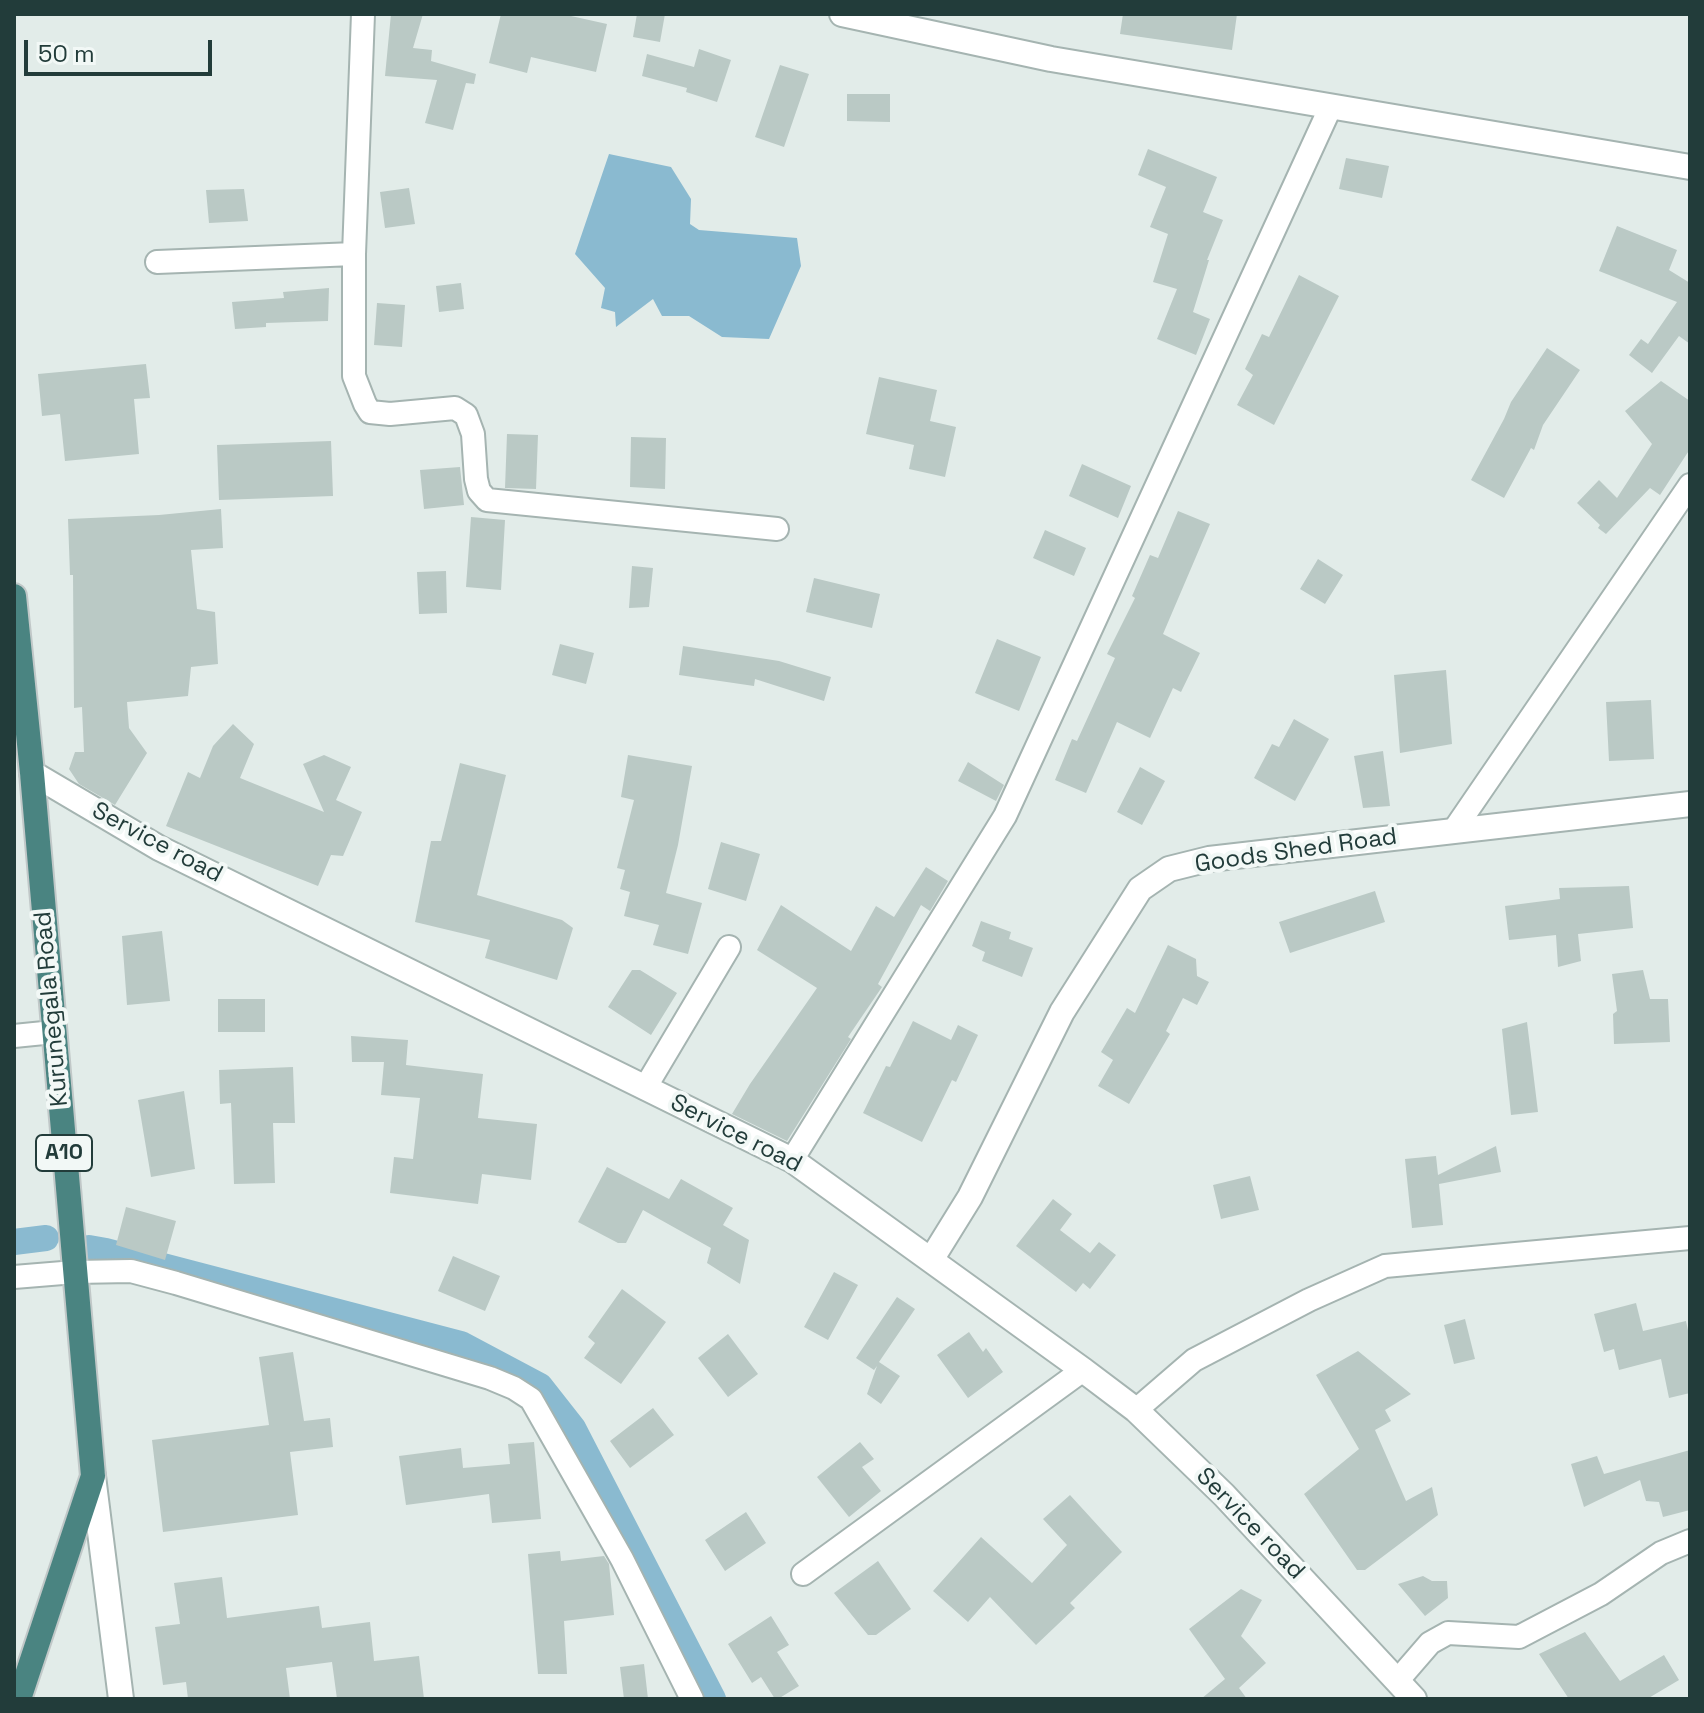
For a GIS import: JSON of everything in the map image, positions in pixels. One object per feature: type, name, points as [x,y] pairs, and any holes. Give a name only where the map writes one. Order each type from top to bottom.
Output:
[{"type":"highway","name":"Kurunegala Road","points":[[14,596],[93,1476],[19,1699]]},
{"type":"street","points":[[363,14],[354,254],[354,376],[370,412],[390,414],[455,408],[466,415],[473,434],[476,479],[479,491],[487,500],[777,529]]},
{"type":"street","points":[[842,14],[1051,59],[1690,167]]},
{"type":"street","points":[[792,1160],[1005,816],[1331,106]]},
{"type":"street","points":[[157,262],[354,254]]},
{"type":"street","points":[[1454,830],[1690,485]]},
{"type":"street","name":"Service road","points":[[32,773],[159,848],[792,1160],[1136,1410],[1224,1495],[1406,1693]]},
{"type":"street","name":"Goods Shed Road","points":[[931,1260],[970,1197],[1062,1012],[1140,889],[1169,869],[1209,859],[1690,804]]},
{"type":"street","points":[[645,1088],[729,947]]},
{"type":"street","points":[[14,1036],[54,1032]]},
{"type":"street","points":[[1136,1410],[1194,1360],[1309,1300],[1385,1266],[1690,1238]]},
{"type":"street","points":[[14,1277],[131,1271],[490,1378],[514,1388],[531,1399],[622,1559],[692,1699]]},
{"type":"street","points":[[803,1574],[1083,1370]]},
{"type":"street","points":[[93,1476],[121,1699]]},
{"type":"street","points":[[1406,1693],[1430,1643],[1448,1633],[1519,1637],[1601,1594],[1661,1553],[1690,1541]]},
{"type":"water","points":[[609,154],[671,167],[691,199],[690,224],[699,230],[797,238],[801,266],[769,339],[722,337],[689,316],[662,316],[653,299],[616,327],[615,312],[601,308],[605,288],[575,254]]},
{"type":"building","points":[[391,14],[423,14],[413,48],[432,50],[431,61],[476,74],[474,84],[466,83],[453,130],[425,123],[437,80],[385,76]]},
{"type":"building","points":[[501,14],[562,14],[607,24],[596,72],[531,57],[527,73],[489,63]]},
{"type":"building","points":[[637,14],[665,14],[660,42],[633,37]]},
{"type":"building","points":[[1123,14],[1237,14],[1232,50],[1120,34]]},
{"type":"building","points":[[699,49],[731,60],[717,102],[686,92],[687,88],[642,76],[647,54],[694,67]]},
{"type":"building","points":[[780,65],[809,74],[784,147],[755,137]]},
{"type":"building","points":[[847,94],[890,94],[890,122],[847,121]]},
{"type":"building","points":[[1148,149],[1217,177],[1203,212],[1223,220],[1207,260],[1193,312],[1210,319],[1196,355],[1157,339],[1177,289],[1153,282],[1168,234],[1150,227],[1166,187],[1138,175]]},
{"type":"building","points":[[1346,158],[1389,166],[1382,198],[1339,189]]},
{"type":"building","points":[[409,188],[415,224],[385,228],[380,192]]},
{"type":"building","points":[[244,189],[248,221],[209,223],[206,190]]},
{"type":"building","points":[[1617,226],[1677,250],[1669,270],[1690,283],[1690,344],[1679,336],[1652,373],[1629,355],[1641,339],[1648,344],[1677,302],[1599,271]]},
{"type":"building","points":[[1299,275],[1339,296],[1274,425],[1237,405],[1253,375],[1245,369],[1262,334],[1269,337]]},
{"type":"building","points":[[461,283],[464,309],[439,312],[436,286]]},
{"type":"building","points":[[329,288],[328,321],[266,323],[266,327],[235,329],[232,302],[284,298],[283,292]]},
{"type":"building","points":[[377,303],[405,305],[402,347],[374,345]]},
{"type":"building","points":[[1547,348],[1580,370],[1543,425],[1534,450],[1531,448],[1504,498],[1471,480],[1511,402]]},
{"type":"building","points":[[146,364],[150,398],[134,399],[139,454],[65,461],[60,414],[42,416],[38,374]]},
{"type":"building","points":[[879,377],[937,390],[930,421],[956,427],[945,477],[909,469],[914,445],[866,434]]},
{"type":"building","points":[[1661,381],[1690,401],[1690,449],[1660,495],[1650,488],[1606,534],[1577,503],[1599,480],[1617,498],[1652,444],[1625,411]]},
{"type":"building","points":[[507,434],[538,435],[536,489],[505,488]]},
{"type":"building","points":[[631,437],[666,438],[665,489],[630,487]]},
{"type":"building","points":[[331,441],[333,496],[219,500],[217,445]]},
{"type":"building","points":[[1082,464],[1131,486],[1118,518],[1069,496]]},
{"type":"building","points":[[460,467],[464,505],[424,509],[420,470]]},
{"type":"building","points":[[221,509],[223,548],[191,550],[197,609],[215,612],[218,664],[191,667],[188,696],[127,702],[129,728],[147,753],[115,805],[79,784],[69,769],[75,752],[84,752],[82,707],[74,708],[73,575],[70,575],[68,519]]},
{"type":"building","points":[[1178,511],[1210,524],[1163,634],[1200,653],[1181,692],[1173,688],[1150,738],[1117,722],[1086,793],[1055,780],[1072,739],[1077,741],[1115,658],[1107,654],[1135,598],[1132,596],[1150,555],[1158,558]]},
{"type":"building","points":[[471,517],[505,520],[501,590],[466,587]]},
{"type":"building","points":[[1045,530],[1086,548],[1074,576],[1033,558]]},
{"type":"building","points":[[1318,559],[1343,575],[1325,604],[1300,589]]},
{"type":"building","points":[[632,566],[653,568],[649,607],[629,608]]},
{"type":"building","points":[[446,571],[447,613],[419,614],[417,572]]},
{"type":"building","points":[[814,578],[880,594],[872,628],[806,612]]},
{"type":"building","points":[[997,639],[1041,657],[1019,711],[975,693]]},
{"type":"building","points":[[560,644],[594,653],[586,684],[552,675]]},
{"type":"building","points":[[683,646],[779,661],[831,677],[824,701],[755,679],[754,686],[679,675]]},
{"type":"building","points":[[1446,670],[1452,744],[1400,753],[1394,675]]},
{"type":"building","points":[[1651,700],[1654,759],[1609,761],[1606,702]]},
{"type":"building","points":[[1294,719],[1329,739],[1295,801],[1254,778],[1272,744],[1279,747]]},
{"type":"building","points":[[233,724],[254,744],[240,778],[324,812],[303,764],[324,755],[351,767],[336,800],[362,812],[343,856],[331,855],[318,886],[166,826],[188,772],[200,778],[213,746]]},
{"type":"building","points":[[1383,751],[1390,806],[1363,808],[1354,756]]},
{"type":"building","points":[[628,755],[692,766],[666,893],[702,903],[688,954],[653,945],[659,925],[624,916],[630,892],[620,889],[625,870],[617,868],[634,800],[621,797]]},
{"type":"building","points":[[968,762],[1004,785],[996,801],[958,781]]},
{"type":"building","points":[[460,763],[506,775],[477,895],[562,920],[573,928],[557,980],[485,958],[490,940],[415,922],[431,841],[441,841]]},
{"type":"building","points":[[1140,767],[1165,781],[1142,825],[1117,812]]},
{"type":"building","points":[[721,842],[760,854],[746,901],[708,889]]},
{"type":"building","points":[[926,867],[948,881],[930,911],[921,905],[878,984],[882,987],[848,1037],[851,1039],[787,1141],[732,1114],[817,988],[757,950],[781,905],[851,951],[876,906],[894,917]]},
{"type":"building","points":[[1629,886],[1633,928],[1578,934],[1581,961],[1558,967],[1556,935],[1509,940],[1505,906],[1560,899],[1559,888]]},
{"type":"building","points":[[1375,891],[1385,922],[1290,953],[1279,922]]},
{"type":"building","points":[[981,921],[1011,932],[1009,939],[1033,948],[1022,977],[982,961],[985,952],[972,946]]},
{"type":"building","points":[[162,931],[170,1001],[127,1005],[122,936]]},
{"type":"building","points":[[1168,945],[1196,959],[1197,976],[1209,982],[1197,1005],[1183,998],[1166,1031],[1170,1034],[1129,1104],[1098,1086],[1113,1060],[1101,1052],[1127,1008],[1135,1013]]},
{"type":"building","points":[[632,970],[640,970],[677,993],[651,1035],[608,1007]]},
{"type":"building","points":[[1643,970],[1650,999],[1668,999],[1670,1042],[1614,1044],[1613,1014],[1617,1011],[1612,974]]},
{"type":"building","points":[[218,999],[265,999],[265,1032],[218,1032]]},
{"type":"building","points":[[913,1021],[951,1040],[958,1025],[978,1035],[922,1142],[863,1113]]},
{"type":"building","points":[[1527,1022],[1538,1112],[1511,1115],[1502,1029]]},
{"type":"building","points":[[351,1036],[408,1040],[406,1065],[483,1074],[478,1118],[537,1124],[531,1180],[482,1174],[478,1204],[390,1193],[394,1157],[413,1159],[420,1098],[381,1095],[384,1062],[352,1062]]},
{"type":"building","points":[[293,1067],[295,1123],[273,1123],[275,1183],[234,1184],[231,1103],[220,1104],[219,1070]]},
{"type":"building","points":[[184,1091],[195,1169],[151,1177],[138,1100]]},
{"type":"building","points":[[1496,1146],[1501,1172],[1439,1184],[1443,1225],[1412,1228],[1405,1159],[1436,1156],[1438,1175]]},
{"type":"building","points":[[607,1167],[669,1199],[681,1179],[733,1208],[723,1225],[749,1240],[740,1284],[707,1263],[711,1248],[643,1210],[626,1243],[618,1243],[578,1222]]},
{"type":"building","points":[[1250,1176],[1259,1210],[1221,1219],[1213,1185]]},
{"type":"building","points":[[1053,1199],[1072,1214],[1060,1230],[1090,1253],[1099,1242],[1116,1255],[1090,1289],[1083,1283],[1076,1292],[1016,1246]]},
{"type":"building","points":[[126,1207],[176,1221],[165,1260],[116,1245]]},
{"type":"building","points":[[453,1256],[500,1276],[485,1311],[438,1291]]},
{"type":"building","points":[[834,1272],[858,1285],[828,1340],[804,1327]]},
{"type":"building","points":[[622,1289],[666,1322],[621,1384],[584,1358],[595,1343],[588,1337]]},
{"type":"building","points":[[897,1297],[915,1309],[879,1362],[900,1376],[881,1404],[867,1394],[877,1366],[874,1370],[856,1358]]},
{"type":"building","points":[[1636,1303],[1643,1331],[1686,1321],[1690,1340],[1690,1393],[1669,1398],[1661,1359],[1619,1370],[1614,1349],[1604,1352],[1594,1314]]},
{"type":"building","points":[[1465,1319],[1475,1359],[1454,1364],[1444,1325]]},
{"type":"building","points":[[969,1332],[983,1352],[986,1348],[1003,1372],[968,1398],[937,1355]]},
{"type":"building","points":[[728,1334],[758,1374],[728,1397],[698,1358]]},
{"type":"building","points":[[1358,1351],[1411,1394],[1385,1410],[1391,1421],[1375,1430],[1406,1501],[1432,1487],[1438,1515],[1365,1570],[1357,1570],[1304,1494],[1359,1449],[1316,1375]]},
{"type":"building","points":[[293,1352],[304,1421],[330,1418],[333,1447],[290,1452],[298,1515],[163,1532],[152,1440],[269,1425],[259,1357]]},
{"type":"building","points":[[653,1408],[674,1435],[630,1468],[610,1441]]},
{"type":"building","points":[[534,1442],[541,1519],[492,1523],[489,1494],[406,1505],[399,1456],[461,1448],[463,1468],[510,1464],[508,1444]]},
{"type":"building","points":[[860,1442],[874,1459],[862,1467],[881,1491],[849,1517],[817,1477]]},
{"type":"building","points":[[1690,1450],[1690,1510],[1663,1517],[1659,1502],[1646,1501],[1640,1480],[1584,1507],[1571,1464],[1597,1456],[1604,1474]]},
{"type":"building","points":[[1070,1495],[1122,1552],[1070,1603],[1075,1608],[1036,1645],[990,1597],[968,1622],[933,1591],[981,1537],[1032,1583],[1067,1545],[1043,1519]]},
{"type":"building","points":[[746,1512],[766,1543],[725,1571],[705,1540]]},
{"type":"building","points":[[560,1551],[561,1561],[604,1556],[609,1564],[614,1615],[564,1621],[567,1674],[538,1674],[528,1554]]},
{"type":"building","points":[[878,1561],[911,1609],[876,1635],[868,1635],[834,1593]]},
{"type":"building","points":[[1423,1576],[1432,1581],[1447,1581],[1448,1598],[1425,1616],[1398,1584]]},
{"type":"building","points":[[222,1577],[227,1618],[319,1606],[322,1628],[370,1622],[374,1661],[419,1656],[424,1699],[337,1699],[332,1662],[286,1668],[290,1699],[188,1699],[186,1682],[163,1685],[155,1627],[180,1624],[174,1583]]},
{"type":"building","points":[[1241,1589],[1262,1600],[1241,1636],[1266,1663],[1239,1688],[1247,1699],[1201,1699],[1225,1679],[1189,1629]]},
{"type":"building","points":[[771,1616],[789,1645],[777,1652],[799,1686],[778,1699],[761,1677],[752,1683],[728,1644]]},
{"type":"building","points":[[1585,1632],[1620,1681],[1664,1655],[1679,1680],[1647,1699],[1569,1699],[1539,1654]]},
{"type":"building","points":[[644,1664],[648,1699],[624,1699],[620,1667]]},
{"type":"waterway","points":[[14,1242],[46,1238]]},
{"type":"waterway","points":[[89,1248],[461,1344],[540,1386],[573,1428],[713,1699]]}]
